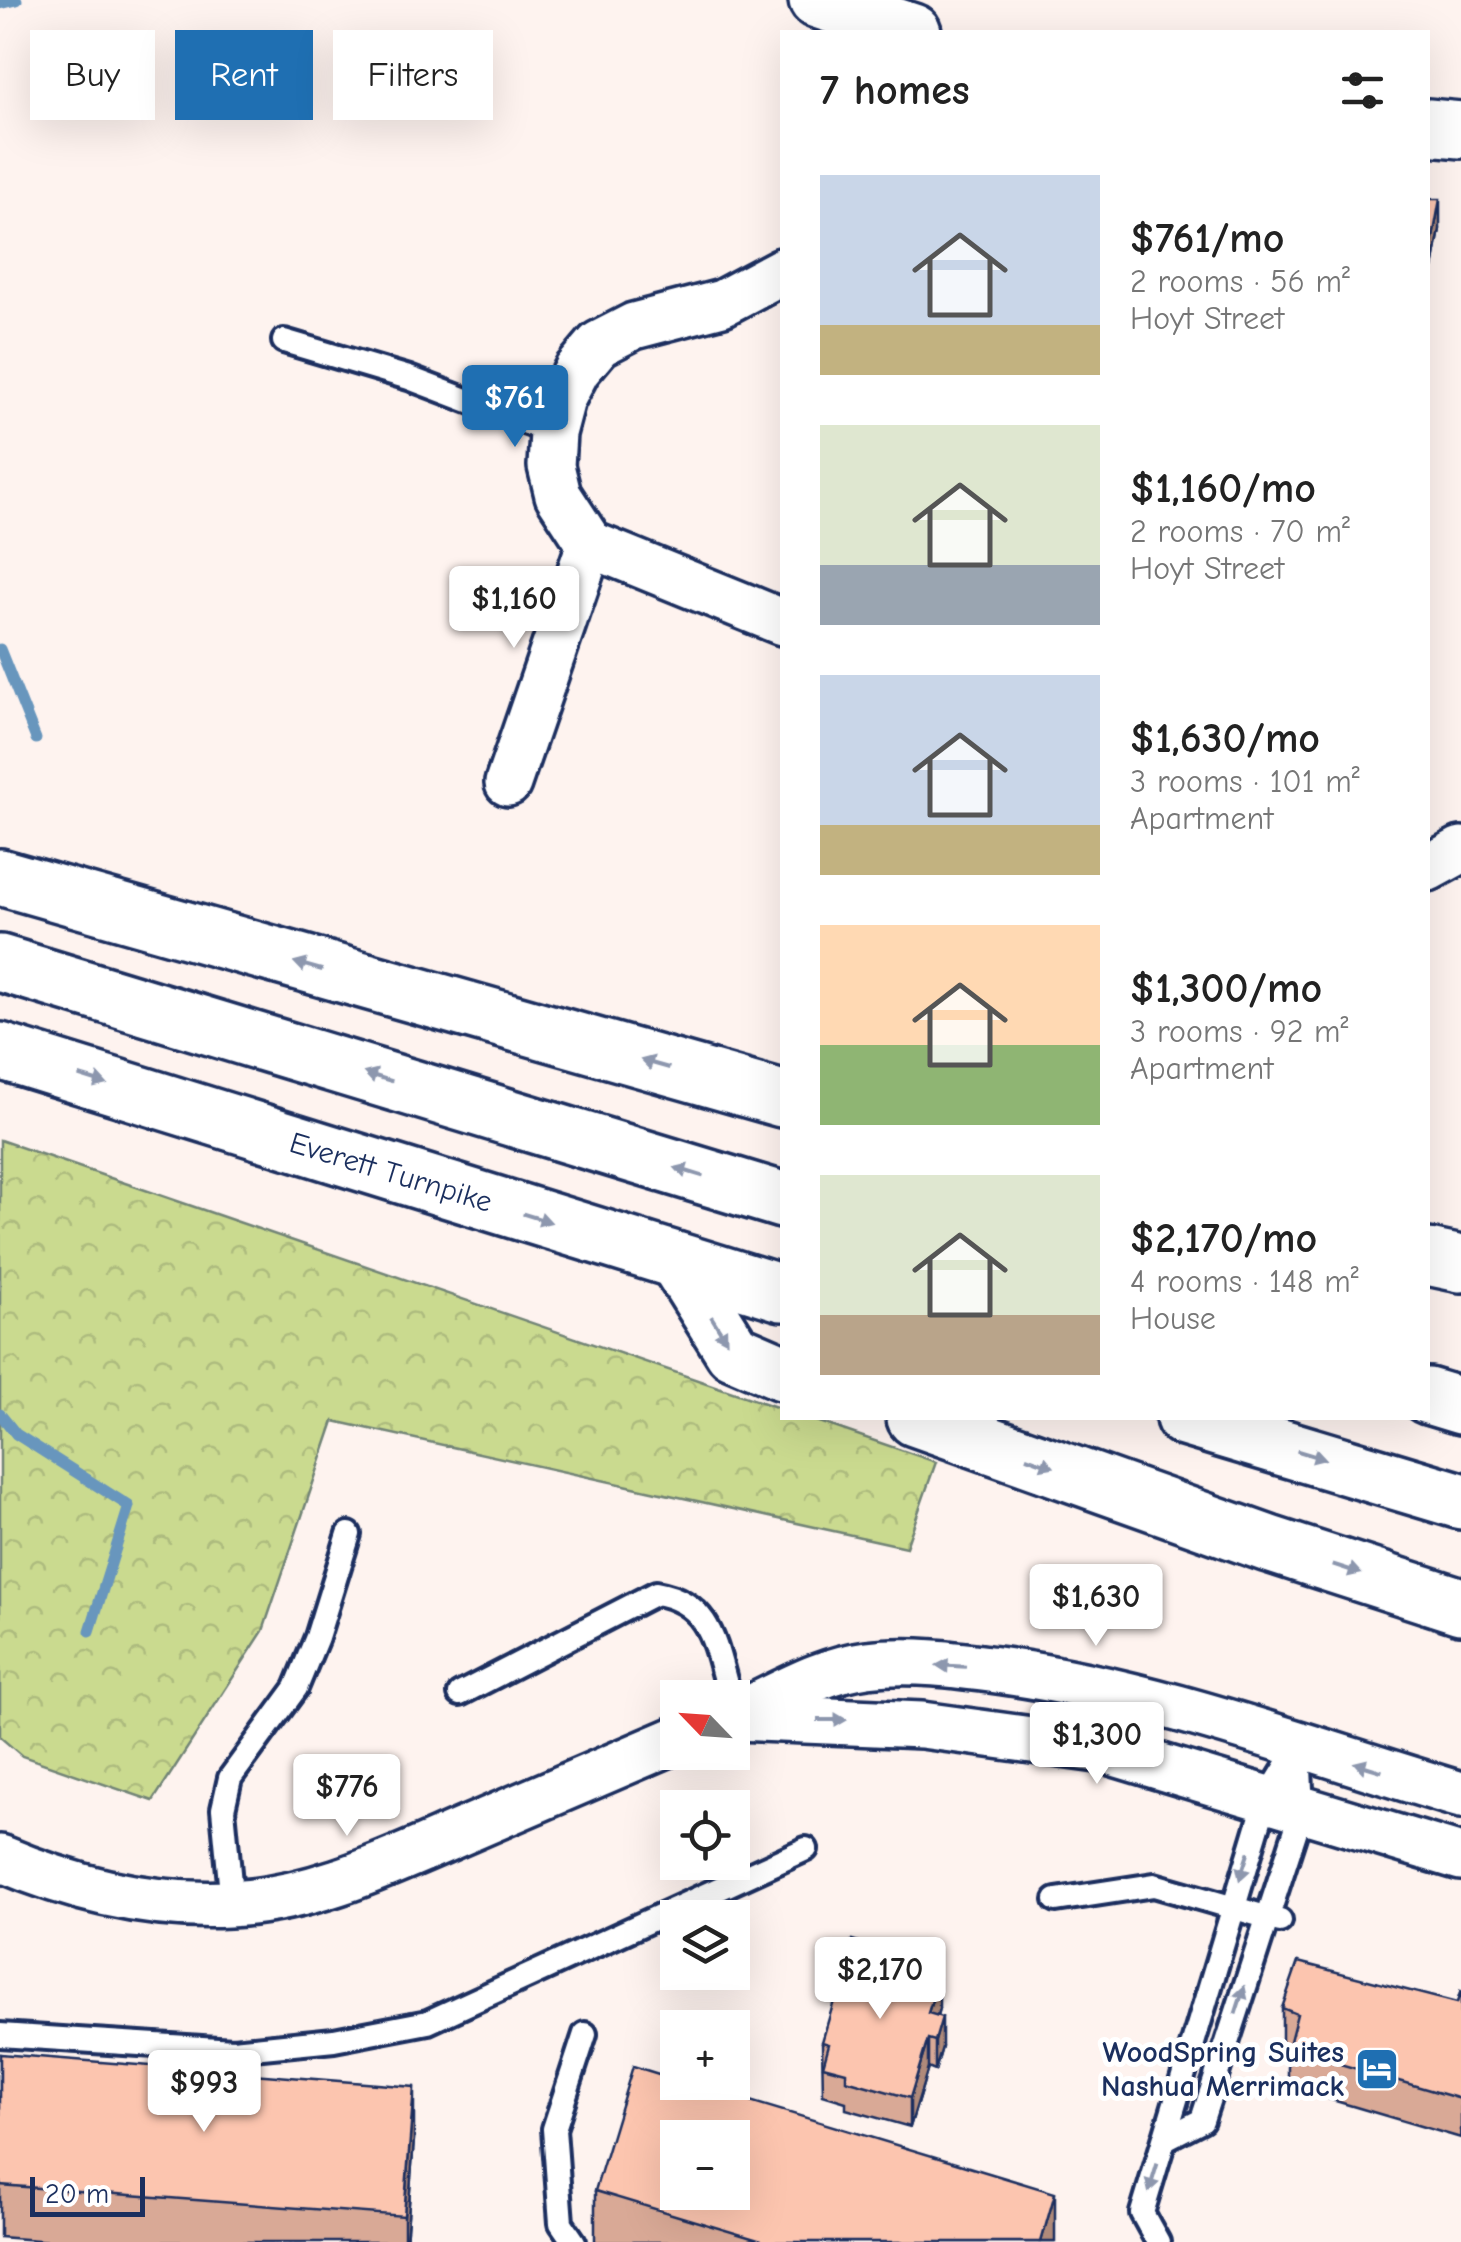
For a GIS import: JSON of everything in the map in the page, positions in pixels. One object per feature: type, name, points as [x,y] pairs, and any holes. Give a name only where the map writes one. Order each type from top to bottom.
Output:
[{"type":"main road","points":[[816,0],[902,30]]},
{"type":"main road","points":[[1430,127],[1461,130]]},
{"type":"main road","points":[[0,876],[780,1099]]},
{"type":"main road","points":[[0,962],[780,1199]]},
{"type":"main road","name":"Everett Turnpike","points":[[0,1051],[780,1293]]},
{"type":"main road","points":[[1430,1257],[1461,1264]]},
{"type":"main road","points":[[677,1261],[733,1352],[780,1371]]},
{"type":"main road","points":[[1430,1397],[1461,1406]]},
{"type":"main road","points":[[922,1420],[1269,1544],[1461,1606]]},
{"type":"main road","points":[[1191,1420],[1461,1502]]},
{"type":"street","points":[[780,272],[722,302],[634,326],[599,344],[562,399],[553,433],[551,466],[558,495],[590,544],[780,621]]},
{"type":"street","points":[[508,783],[590,544]]},
{"type":"street","points":[[1430,867],[1461,850]]},
{"type":"street","points":[[750,1703],[812,1677],[866,1664],[910,1663],[1064,1680],[1142,1698],[1461,1794]]},
{"type":"street","points":[[750,1711],[1006,1734],[1104,1750],[1461,1857]]},
{"type":"street","points":[[0,1858],[98,1891],[167,1904],[232,1904],[318,1889],[374,1869],[660,1747]]},
{"type":"lane","points":[[284,341],[409,378],[553,433]]},
{"type":"lane","points":[[232,1904],[223,1808],[230,1778],[296,1688],[317,1638],[349,1534]]},
{"type":"lane","points":[[460,1694],[656,1593],[677,1596],[696,1608],[708,1626],[723,1680]]},
{"type":"lane","points":[[1165,2140],[1202,2120],[1273,1919],[1284,1806],[1299,1746]]},
{"type":"lane","points":[[1154,2235],[1142,2213],[1230,1906],[1284,1806],[1299,1746]]},
{"type":"lane","points":[[0,2034],[233,2050],[334,2040],[428,2022],[806,1849]]},
{"type":"lane","points":[[1056,1900],[1154,1884],[1273,1919]]},
{"type":"lane","points":[[574,2242],[562,2223],[554,2128],[585,2034]]},
{"type":"green space","points":[[0,1140],[780,1408],[780,1420],[814,1420],[936,1462],[906,1547],[334,1421],[263,1631],[153,1801],[22,1756],[0,1737]]},
{"type":"building","points":[[1430,199],[1440,199],[1430,254]]},
{"type":"building","points":[[852,1940],[889,1951],[885,1963],[939,1978],[928,2013],[942,2017],[935,2041],[928,2039],[910,2098],[846,2080],[846,2072],[823,2066],[829,2044],[822,2042]]},
{"type":"building","points":[[1298,1962],[1457,2003],[1461,1990],[1461,2099],[1288,2049],[1297,2014],[1282,2008]]},
{"type":"building","points":[[0,2054],[414,2087],[404,2216],[0,2185]]},
{"type":"building","points":[[633,2066],[660,2074],[660,2100],[747,2100],[1055,2193],[1041,2242],[765,2242],[595,2191]]},
{"type":"waterway","points":[[0,4],[17,0]]},
{"type":"waterway","points":[[0,649],[36,739]]},
{"type":"waterway","points":[[0,1414],[16,1434],[129,1506],[90,1631]]},
{"type":"place","name":"WoodSpring Suites Nashua Merrimack","points":[[1377,2069]]}]
